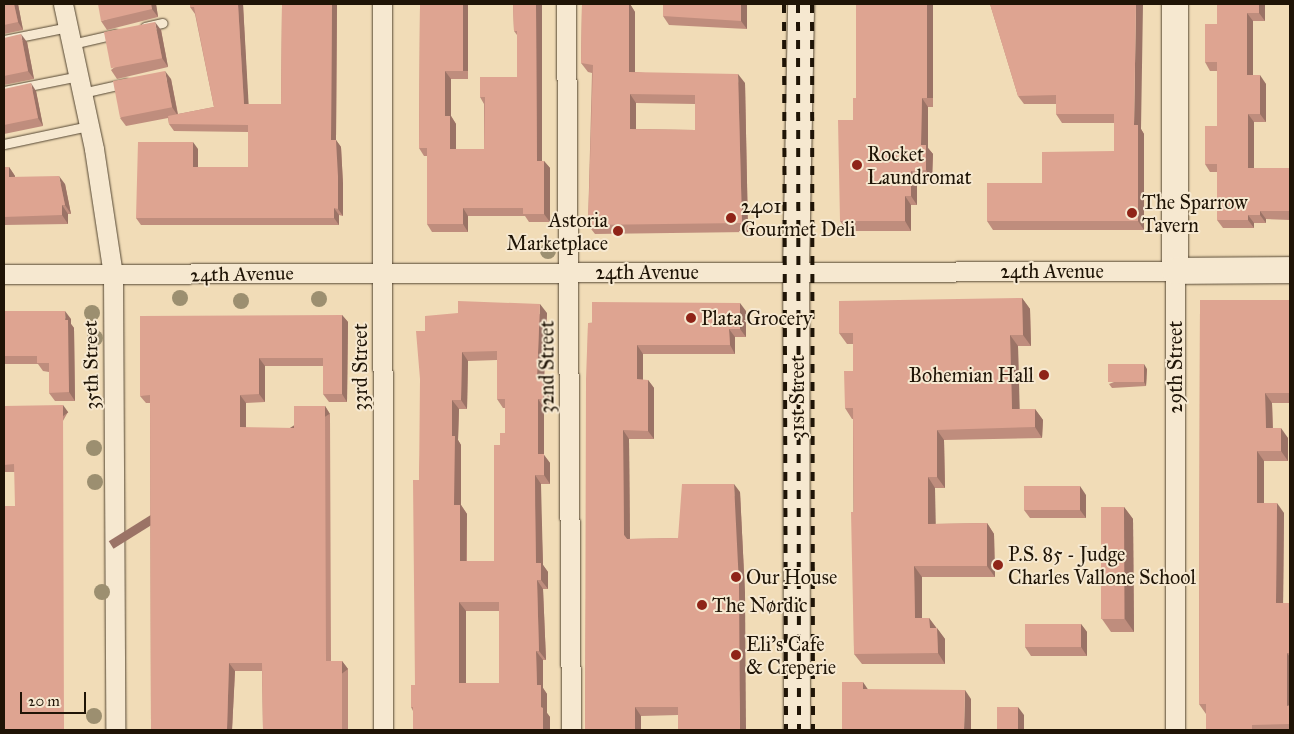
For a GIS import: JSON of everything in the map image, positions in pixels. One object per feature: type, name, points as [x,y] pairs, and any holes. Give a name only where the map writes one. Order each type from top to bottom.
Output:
[{"type":"street","name":"35th Street","points":[[63,4],[89,126],[113,275],[115,730]]},
{"type":"street","name":"33rd Street","points":[[382,4],[383,730]]},
{"type":"street","name":"32nd Street","points":[[566,4],[569,272],[570,730]]},
{"type":"street","name":"31st Street","points":[[797,730],[796,271],[801,4]]},
{"type":"street","name":"29th Street","points":[[1175,4],[1175,730]]},
{"type":"street","name":"24th Avenue","points":[[4,274],[1290,270]]},
{"type":"lane","points":[[4,40],[131,30],[163,23]]},
{"type":"lane","points":[[4,91],[134,81]]},
{"type":"lane","points":[[4,144],[89,126]]},
{"type":"building","points":[[4,4],[14,4],[18,22],[4,25]]},
{"type":"building","points":[[98,4],[151,4],[152,9],[101,21]]},
{"type":"building","points":[[190,4],[238,4],[244,104],[281,104],[282,4],[332,4],[331,140],[336,140],[338,176],[338,209],[334,208],[334,218],[136,218],[138,142],[193,142],[193,167],[248,167],[248,125],[169,124],[168,116],[214,107],[194,7],[190,7]]},
{"type":"building","points":[[420,4],[463,4],[463,71],[445,71],[445,116],[450,116],[450,149],[484,149],[485,97],[480,97],[480,77],[517,77],[517,31],[514,31],[513,4],[536,4],[537,161],[544,161],[544,214],[523,214],[523,208],[463,208],[463,224],[427,224],[427,148],[419,148]]},
{"type":"building","points":[[582,4],[629,4],[629,72],[738,74],[742,223],[588,225],[593,65],[581,63]],"holes":[[[630,94],[695,95],[695,130],[630,129]]]},
{"type":"building","points":[[663,4],[741,4],[741,21],[663,16]]},
{"type":"building","points":[[856,4],[927,4],[927,98],[922,98],[921,145],[926,145],[926,170],[911,171],[911,196],[905,196],[905,221],[840,221],[838,120],[853,120],[853,98],[856,98]]},
{"type":"building","points":[[990,4],[1136,4],[1134,125],[1138,125],[1138,221],[987,221],[987,183],[1042,183],[1042,152],[1114,151],[1114,114],[1056,114],[1056,95],[1018,96]]},
{"type":"building","points":[[1217,4],[1259,4],[1259,13],[1247,13],[1247,75],[1260,75],[1260,114],[1248,114],[1248,168],[1290,168],[1290,211],[1260,211],[1260,215],[1248,215],[1248,220],[1217,220],[1217,164],[1205,164],[1205,126],[1217,126],[1217,62],[1205,62],[1205,24],[1217,24]]},
{"type":"building","points":[[155,22],[162,58],[111,68],[104,32]]},
{"type":"building","points":[[21,34],[28,71],[4,76],[4,38]]},
{"type":"building","points":[[165,71],[172,107],[120,117],[113,81]]},
{"type":"building","points":[[31,83],[38,118],[4,125],[4,89]]},
{"type":"building","points":[[4,167],[9,167],[9,177],[59,176],[65,205],[62,205],[62,215],[4,217]]},
{"type":"building","points":[[1022,298],[1023,335],[1010,335],[1012,409],[1035,409],[1035,427],[937,430],[937,477],[928,477],[928,524],[987,523],[987,566],[914,566],[915,618],[929,618],[930,628],[937,628],[938,653],[854,654],[851,512],[854,512],[853,408],[845,408],[844,371],[853,371],[853,333],[839,333],[839,301]]},
{"type":"building","points":[[1200,300],[1290,300],[1290,393],[1265,393],[1266,428],[1281,428],[1281,451],[1257,451],[1257,503],[1277,503],[1276,603],[1290,603],[1290,653],[1287,653],[1287,706],[1290,705],[1290,724],[1252,725],[1252,730],[1206,730],[1206,704],[1199,704]]},
{"type":"building","points":[[458,301],[540,304],[537,378],[543,378],[543,399],[538,399],[538,454],[544,454],[544,475],[535,475],[536,563],[541,563],[541,580],[537,580],[539,651],[536,651],[537,685],[541,685],[543,730],[413,730],[411,685],[415,685],[413,480],[419,480],[420,379],[416,331],[425,331],[425,316],[458,313]],"holes":[[[497,351],[497,399],[505,399],[505,433],[500,433],[500,445],[494,445],[494,561],[460,561],[460,505],[454,505],[455,436],[452,436],[452,400],[461,400],[462,352]],[[459,602],[499,602],[499,683],[459,683]]]},
{"type":"building","points":[[592,302],[740,303],[740,329],[729,329],[730,345],[637,345],[637,379],[648,380],[648,431],[623,430],[624,535],[627,539],[678,538],[682,484],[734,484],[739,584],[740,730],[678,730],[678,707],[635,707],[635,730],[585,730],[586,379],[588,323],[592,323]]},
{"type":"building","points":[[4,311],[65,311],[65,320],[68,320],[69,392],[49,393],[49,363],[37,363],[37,356],[4,356]]},
{"type":"building","points":[[342,315],[342,394],[323,394],[323,358],[259,358],[259,394],[240,395],[240,427],[294,428],[294,406],[325,406],[326,661],[342,661],[342,730],[263,730],[262,663],[229,663],[227,730],[151,730],[150,395],[140,396],[140,316]]},
{"type":"building","points":[[1108,364],[1144,364],[1144,382],[1108,382]]},
{"type":"building","points":[[63,405],[64,730],[4,730],[4,506],[15,506],[14,464],[4,465],[4,406]]},
{"type":"building","points":[[1024,486],[1080,486],[1080,510],[1024,510]]},
{"type":"building","points":[[1101,507],[1124,507],[1124,619],[1101,619]]},
{"type":"building","points":[[1025,624],[1081,624],[1081,647],[1025,647]]},
{"type":"building","points":[[842,682],[863,682],[863,689],[965,690],[964,730],[842,730]]},
{"type":"building","points":[[997,707],[1018,707],[1018,730],[997,730]]},
{"type":"railway","points":[[784,4],[786,730]]},
{"type":"railway","points":[[798,4],[799,730]]},
{"type":"railway","points":[[812,4],[813,730]]},
{"type":"place","name":"Rocket Laundromat","points":[[857,165]]},
{"type":"place","name":"The Sparrow Tavern","points":[[1132,213]]},
{"type":"place","name":"2401 Gourmet Deli","points":[[731,218]]},
{"type":"place","name":"Astoria Marketplace","points":[[618,231]]},
{"type":"place","name":"Plata Grocery","points":[[691,318]]},
{"type":"place","name":"Bohemian Hall","points":[[1044,375]]},
{"type":"place","name":"P.S. 85 - Judge Charles Vallone School","points":[[998,565]]},
{"type":"place","name":"Our House","points":[[736,577]]},
{"type":"place","name":"The Nørdic","points":[[702,605]]},
{"type":"place","name":"Eli’s Cafe & Creperie","points":[[736,655]]}]
